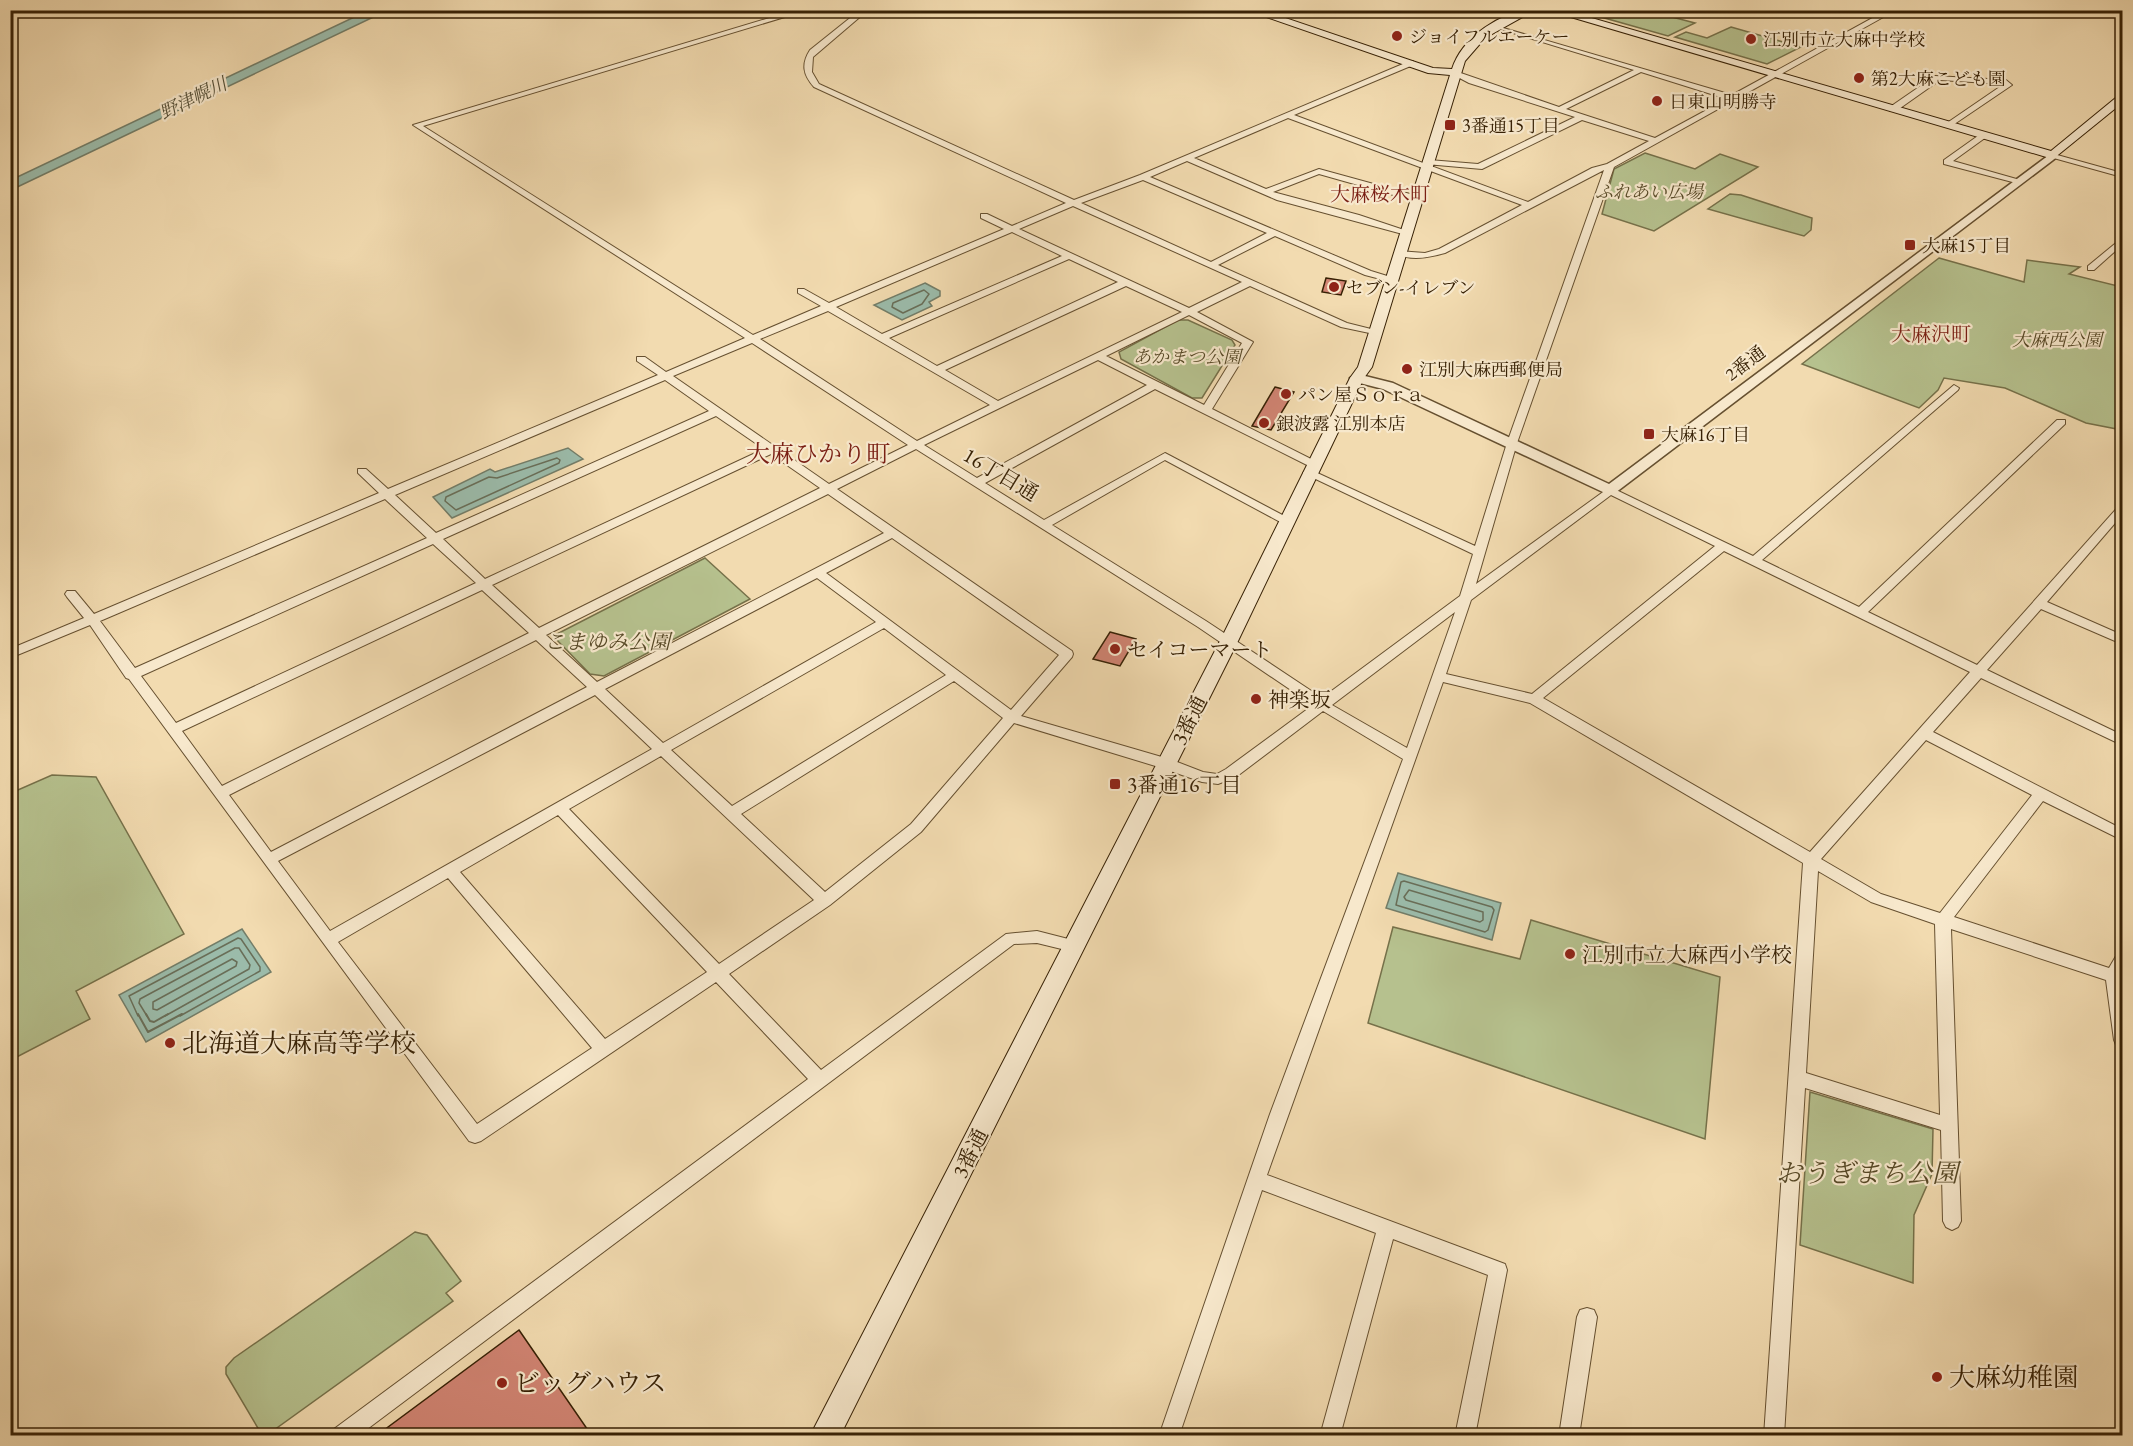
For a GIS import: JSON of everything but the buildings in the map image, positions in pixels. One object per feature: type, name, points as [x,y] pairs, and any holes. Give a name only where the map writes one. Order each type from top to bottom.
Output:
[{"type":"main road","points":[[1251,10],[1432,70],[1455,72]]},
{"type":"main road","points":[[1268,10],[1455,72]]},
{"type":"main road","name":"3番通","points":[[824,1436],[942,1209],[1229,641],[1356,378],[1365,367],[1455,72],[1470,44],[1495,26],[1530,10]]},
{"type":"main road","points":[[1552,10],[2053,155]]},
{"type":"main road","name":"2番通","points":[[2053,155],[2122,98]]},
{"type":"street","name":"16丁目通","points":[[805,10],[417,125],[916,445],[1229,641],[1322,705],[1411,757]]},
{"type":"street","points":[[865,10],[813,52],[808,59],[807,69],[815,84],[846,102],[1344,325],[1376,333]]},
{"type":"street","points":[[1401,252],[1425,256],[1442,251],[1595,170],[1610,166],[1893,10]]},
{"type":"street","points":[[1495,26],[1734,98]]},
{"type":"street","points":[[2122,51],[2118,54],[2122,56]]},
{"type":"street","points":[[10,654],[1073,203],[1143,177],[1410,63]]},
{"type":"street","points":[[1561,109],[1640,70]]},
{"type":"street","points":[[1455,72],[1472,81],[1656,141]]},
{"type":"street","points":[[1893,109],[1938,78],[2006,82],[2008,86],[1950,125]]},
{"type":"street","points":[[1287,115],[1428,165],[1529,205]]},
{"type":"street","points":[[1428,165],[1479,167],[1582,117]]},
{"type":"street","points":[[1985,135],[1947,162],[2017,182]]},
{"type":"street","points":[[2053,155],[2122,175]]},
{"type":"street","name":"2番通","points":[[1610,490],[2053,155]]},
{"type":"street","points":[[1186,158],[1266,192],[1407,234]]},
{"type":"street","points":[[1169,1436],[1256,1179],[1411,757],[1466,597],[1512,443],[1610,166]]},
{"type":"street","points":[[1266,192],[1319,171],[1418,199]]},
{"type":"street","points":[[1143,177],[1368,273],[1392,279]]},
{"type":"street","points":[[984,216],[1188,311],[1248,342],[1206,411]]},
{"type":"street","points":[[1211,265],[1275,233]]},
{"type":"street","points":[[2091,268],[2122,241]]},
{"type":"street","points":[[882,338],[1068,256]]},
{"type":"street","points":[[220,793],[916,445],[1248,282]]},
{"type":"street","points":[[937,370],[1124,283]]},
{"type":"street","points":[[801,291],[997,405]]},
{"type":"street","points":[[1097,356],[1206,411],[1311,469],[1479,552]]},
{"type":"street","points":[[72,594],[475,1135],[825,901],[916,828],[1066,654],[641,359]]},
{"type":"street","points":[[1356,378],[1388,386],[1512,443],[2122,740]]},
{"type":"street","points":[[977,483],[1155,385]]},
{"type":"street","points":[[1754,561],[1954,388]]},
{"type":"street","points":[[131,675],[716,412]]},
{"type":"street","points":[[1860,613],[2061,422]]},
{"type":"street","points":[[173,730],[770,450]]},
{"type":"street","points":[[1045,524],[1164,456],[1288,522]]},
{"type":"street","points":[[362,471],[825,901]]},
{"type":"street","points":[[819,573],[1012,718],[1167,764],[1202,777],[1218,779],[1231,773],[1610,490]]},
{"type":"street","points":[[1774,1436],[1811,861],[2122,508]]},
{"type":"street","points":[[270,859],[893,533]]},
{"type":"street","points":[[1534,699],[1722,546]]},
{"type":"street","points":[[2038,603],[2122,640]]},
{"type":"street","points":[[328,940],[885,622]]},
{"type":"street","points":[[730,814],[955,675]]},
{"type":"street","points":[[1438,676],[1534,699],[1876,897],[2118,977]]},
{"type":"street","points":[[1923,734],[2122,835]]},
{"type":"street","points":[[1952,1221],[1944,920],[2041,793]]},
{"type":"street","points":[[561,809],[820,1080]]},
{"type":"street","points":[[451,871],[604,1050]]},
{"type":"street","points":[[341,1436],[1011,938],[1037,937],[1074,946]]},
{"type":"street","points":[[2122,961],[2118,977],[2122,1040]]},
{"type":"street","points":[[1797,1078],[1948,1125]]},
{"type":"street","points":[[1256,1179],[1498,1270],[1465,1436]]},
{"type":"street","points":[[1330,1436],[1387,1227]]},
{"type":"street","points":[[1569,1436],[1587,1317]]},
{"type":"green space","points":[[1610,11],[1649,11],[1695,23],[1668,36],[1601,17],[1613,12]]},
{"type":"green space","points":[[1731,27],[1801,47],[1767,64],[1675,37],[1686,32],[1707,38]]},
{"type":"green space","name":"ふれあい広場","points":[[1645,153],[1695,169],[1720,154],[1758,167],[1654,231],[1602,214],[1614,169]]},
{"type":"green space","points":[[1730,194],[1741,195],[1812,218],[1811,230],[1804,236],[1708,209]]},
{"type":"green space","name":"大麻西公園","points":[[1939,258],[2024,282],[2027,260],[2080,267],[2069,274],[2122,287],[2122,430],[2086,423],[2005,388],[1944,378],[1938,390],[1919,408],[1802,364]]},
{"type":"green space","name":"あかまつ公園","points":[[1178,320],[1188,320],[1232,340],[1235,345],[1202,398],[1192,398],[1121,359],[1119,352]]},
{"type":"green space","name":"こまゆみ公園","points":[[705,558],[750,599],[604,676],[590,674],[553,636]]},
{"type":"green space","points":[[52,775],[96,777],[184,934],[76,991],[90,1019],[11,1060],[11,793]]},
{"type":"green space","points":[[1531,920],[1720,977],[1705,1139],[1368,1023],[1393,927],[1520,959]]},
{"type":"green space","name":"おうぎまち公園","points":[[1810,1092],[1933,1129],[1932,1174],[1914,1215],[1913,1283],[1800,1245]]},
{"type":"green space","points":[[415,1232],[427,1235],[461,1281],[446,1293],[453,1301],[267,1435],[262,1435],[226,1374],[226,1367],[234,1358]]},
{"type":"water","name":"野津幌川","points":[[367,11],[386,11],[11,190],[11,180]]},
{"type":"water","points":[[925,283],[940,291],[940,296],[929,302],[932,306],[902,320],[874,305]]},
{"type":"water","points":[[568,448],[583,459],[452,518],[433,497],[490,469],[495,472]]},
{"type":"water","points":[[1398,873],[1501,903],[1492,940],[1386,908]]},
{"type":"water","points":[[242,929],[271,972],[146,1042],[119,995]]},
{"type":"place","name":"ジョイフルエーケー","points":[[1397,36]]},
{"type":"place","name":"江別市立大麻中学校","points":[[1751,39]]},
{"type":"place","name":"第2大麻こども園","points":[[1859,78]]},
{"type":"place","name":"日東山明勝寺","points":[[1657,101]]},
{"type":"place","name":"3番通15丁目","points":[[1450,125]]},
{"type":"place","name":"大麻15丁目","points":[[1910,245]]},
{"type":"place","name":"セブン-イレブン","points":[[1334,287]]},
{"type":"place","name":"江別大麻西郵便局","points":[[1407,369]]},
{"type":"place","name":"パン屋Ｓｏｒａ","points":[[1286,394]]},
{"type":"place","name":"銀波露 江別本店","points":[[1264,423]]},
{"type":"place","name":"大麻16丁目","points":[[1649,434]]},
{"type":"place","name":"セイコーマート","points":[[1115,649]]},
{"type":"place","name":"神楽坂","points":[[1256,699]]},
{"type":"place","name":"3番通16丁目","points":[[1115,784]]},
{"type":"place","name":"江別市立大麻西小学校","points":[[1570,954]]},
{"type":"place","name":"北海道大麻高等学校","points":[[170,1043]]},
{"type":"place","name":"大麻幼稚園","points":[[1937,1377]]},
{"type":"place","name":"ビッグハウス","points":[[502,1383]]},
{"type":"district","name":"大麻桜木町","points":[[1380,194]]},
{"type":"district","name":"大麻沢町","points":[[1931,334]]},
{"type":"district","name":"大麻ひかり町","points":[[818,453]]}]
